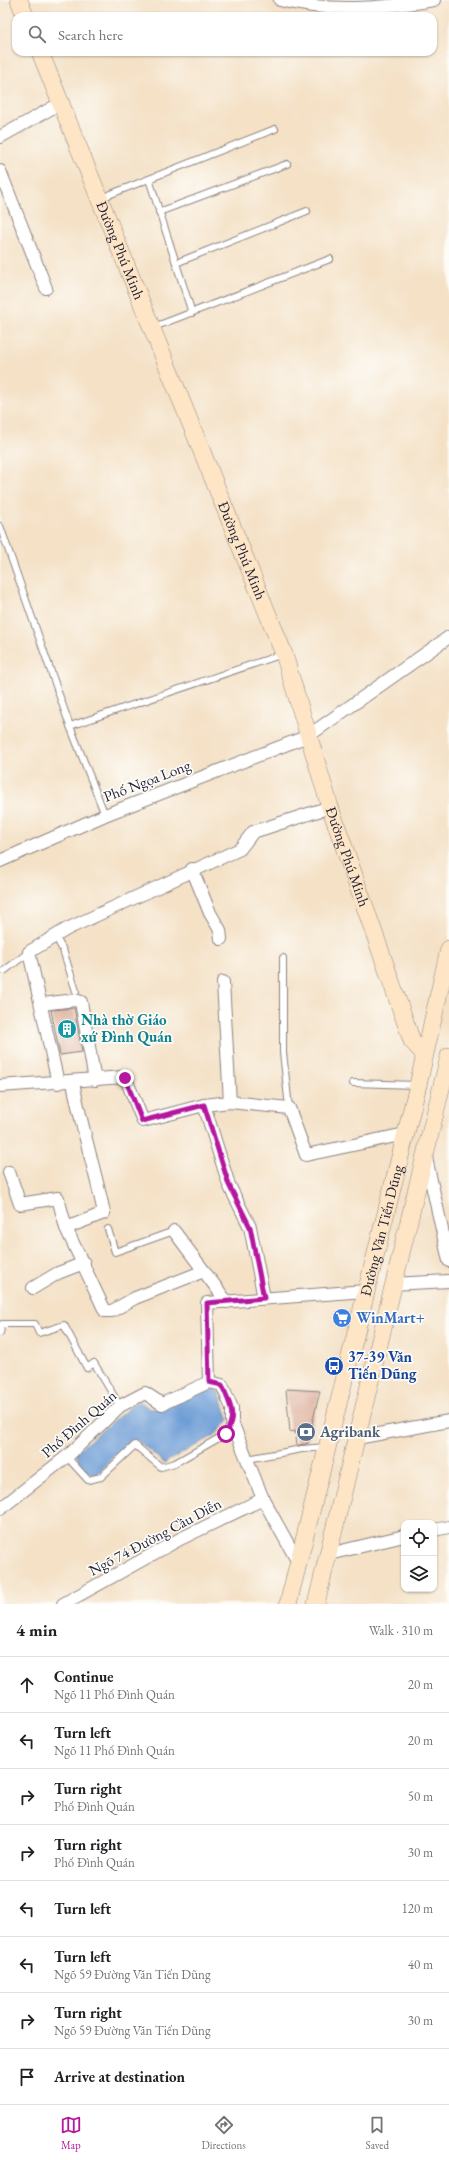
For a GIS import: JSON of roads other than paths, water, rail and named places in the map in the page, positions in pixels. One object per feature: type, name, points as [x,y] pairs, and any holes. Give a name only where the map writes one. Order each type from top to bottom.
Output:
[{"type":"main road","points":[[18,0],[23,12]]},
{"type":"main road","name":"Đường Phú Minh","points":[[42,56],[62,103],[150,329],[284,654],[330,807],[412,1041],[424,1054]]},
{"type":"main road","name":"Đường Văn Tiến Dũng","points":[[288,1604],[418,1086],[424,1054],[449,950]]},
{"type":"main road","name":"Đường Văn Tiến Dũng","points":[[316,1604],[357,1438],[392,1284],[449,1056]]},
{"type":"street","points":[[280,0],[299,5],[329,8],[368,7],[434,0]]},
{"type":"street","points":[[0,137],[62,103]]},
{"type":"street","points":[[0,171],[46,288]]},
{"type":"street","name":"Phố Ngọa Long","points":[[0,861],[105,815],[308,736],[449,637]]},
{"type":"street","points":[[58,1083],[42,1004],[29,952],[55,936],[192,869],[240,849],[253,832],[330,807]]},
{"type":"street","points":[[192,869],[210,914],[220,930],[221,938]]},
{"type":"street","points":[[223,982],[230,1102]]},
{"type":"street","points":[[42,1004],[74,1000],[81,1002],[95,1080]]},
{"type":"street","points":[[0,1086],[73,1082],[124,1077],[126,1078],[142,1121],[204,1105],[230,1102],[289,1108],[306,1155],[405,1134]]},
{"type":"street","points":[[66,1228],[104,1213],[94,1165],[81,1123],[73,1082]]},
{"type":"street","points":[[204,1105],[229,1185],[250,1227],[264,1298]]},
{"type":"street","points":[[425,1152],[449,1261]]},
{"type":"street","points":[[9,1172],[20,1204],[58,1198],[66,1228],[84,1263],[103,1307],[108,1312],[204,1271]]},
{"type":"street","points":[[174,1231],[227,1302]]},
{"type":"street","points":[[33,1288],[58,1272],[84,1263]]},
{"type":"street","points":[[392,1284],[449,1281]]},
{"type":"street","points":[[298,1562],[263,1499],[232,1422],[232,1408],[222,1385],[209,1382],[207,1303],[366,1291]]},
{"type":"street","name":"Phố Đình Quán","points":[[0,1509],[67,1457],[120,1406],[145,1393],[162,1404],[209,1382]]},
{"type":"street","points":[[357,1438],[449,1421]]},
{"type":"street","name":"Ngõ 74 Đường Cầu Diễn","points":[[63,1604],[180,1539],[263,1499]]},
{"type":"street","points":[[437,1529],[449,1527]]},
{"type":"street","points":[[329,1554],[401,1537]]},
{"type":"lane","points":[[99,198],[275,129]]},
{"type":"lane","points":[[159,212],[287,164]]},
{"type":"lane","points":[[148,179],[192,313]]},
{"type":"lane","points":[[176,263],[307,211]]},
{"type":"lane","points":[[150,329],[330,259]]},
{"type":"lane","points":[[0,526],[70,726],[105,815]]},
{"type":"lane","points":[[70,726],[284,654]]},
{"type":"lane","points":[[55,936],[63,950],[76,991]]},
{"type":"lane","points":[[4,971],[29,952]]},
{"type":"lane","points":[[283,958],[283,1052],[289,1108]]},
{"type":"lane","points":[[353,1083],[418,1086]]},
{"type":"lane","points":[[108,1229],[115,1252],[174,1231]]},
{"type":"lane","points":[[0,1333],[1,1322],[35,1324],[39,1333],[64,1325],[87,1368],[94,1363],[120,1406]]},
{"type":"lane","points":[[67,1457],[88,1480],[101,1476],[135,1445],[161,1467],[175,1463],[226,1434],[232,1422]]},
{"type":"lane","points":[[247,1459],[302,1449],[328,1447]]},
{"type":"water","points":[[210,1388],[219,1392],[229,1420],[215,1435],[164,1463],[136,1439],[114,1455],[98,1474],[89,1474],[81,1466],[76,1452],[135,1403],[141,1402],[150,1409],[168,1407]]},
{"type":"place","name":"Nhà thờ Giáo xứ Đình Quán","points":[[67,1029]]},
{"type":"place","name":"WinMart+","points":[[342,1318]]},
{"type":"place","name":"37-39 Văn Tiến Dũng","points":[[334,1366]]},
{"type":"place","name":"Agribank","points":[[306,1432]]}]
